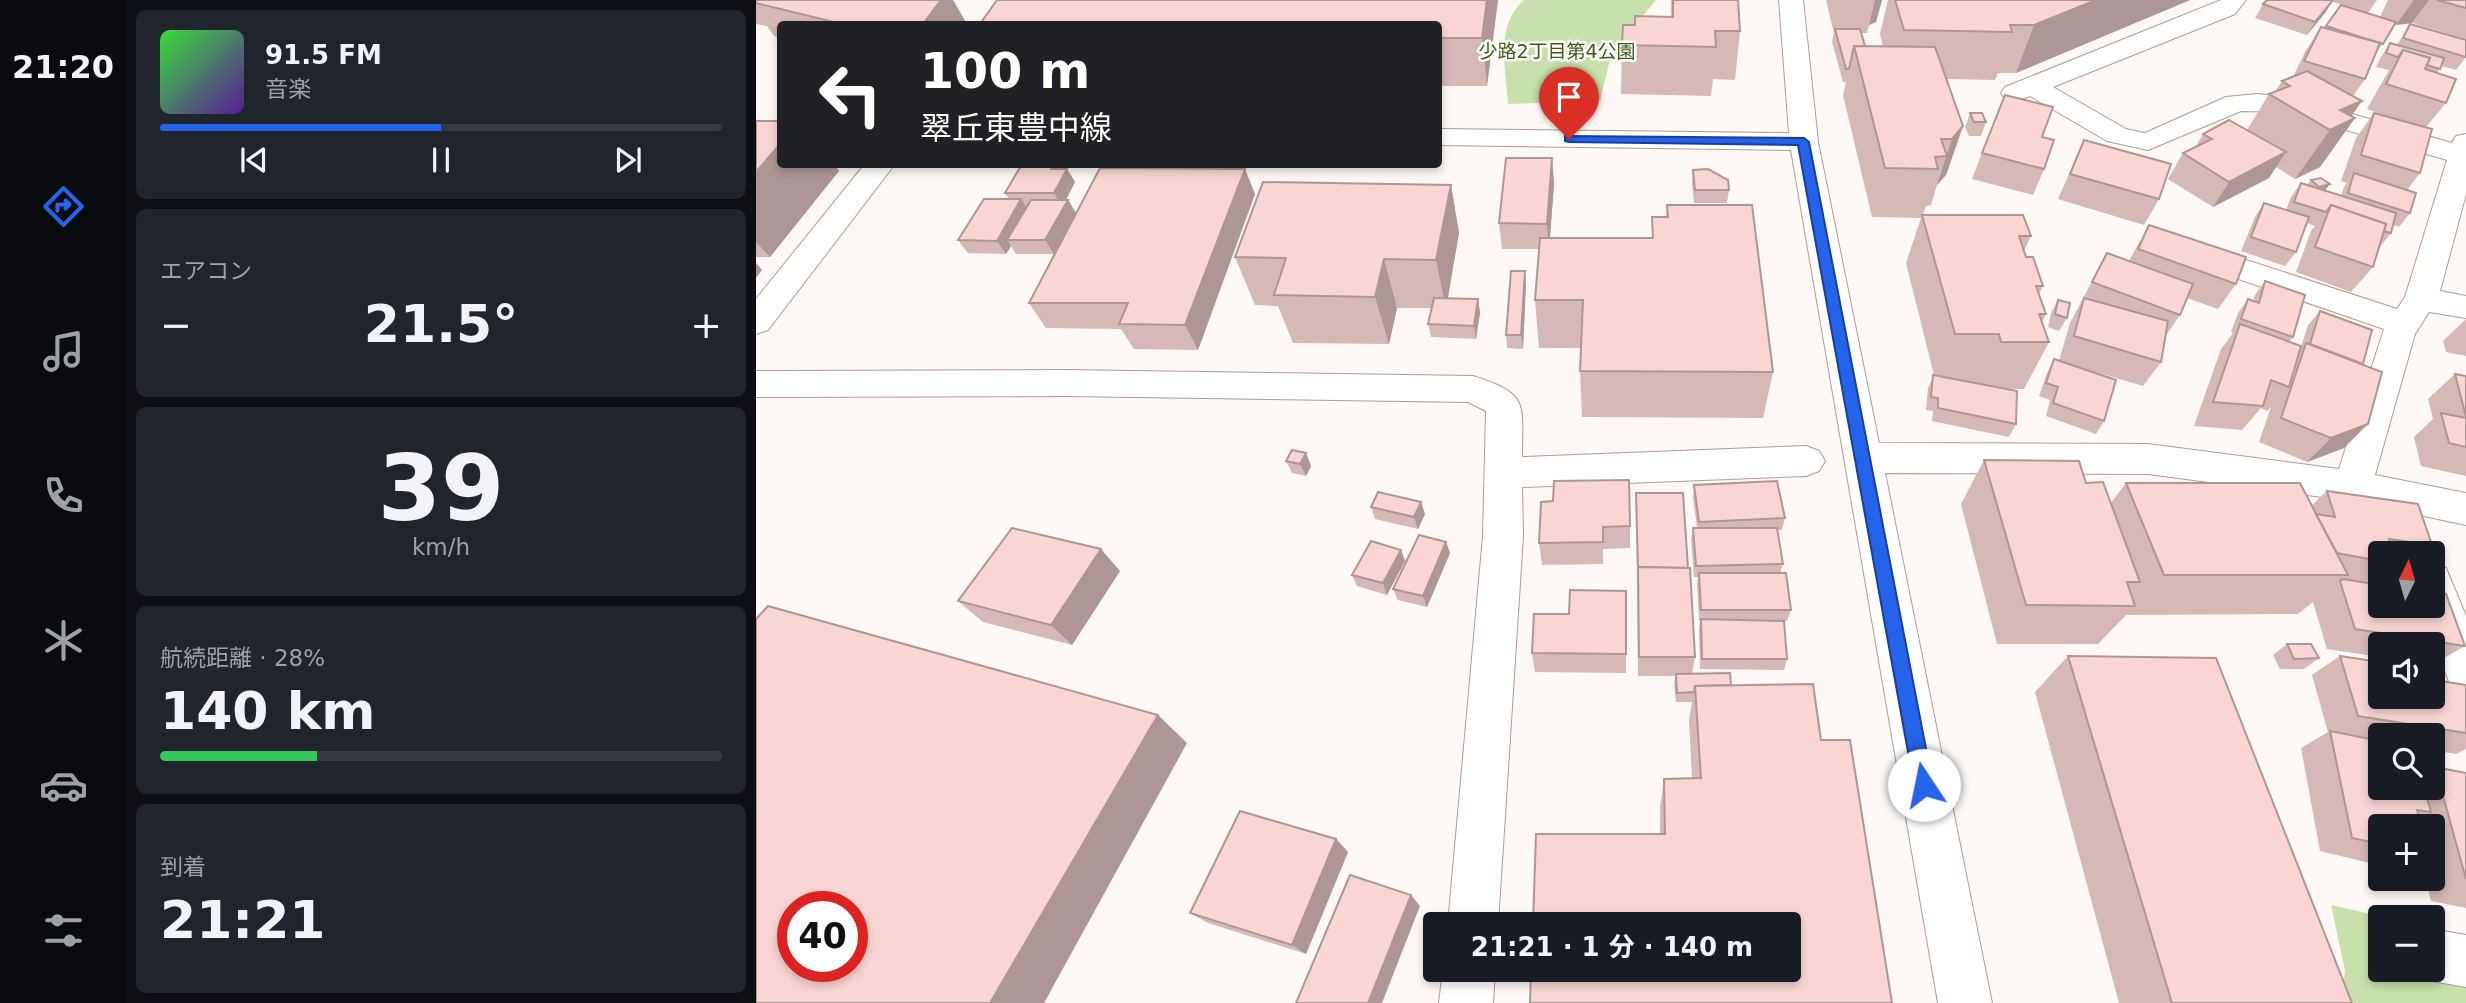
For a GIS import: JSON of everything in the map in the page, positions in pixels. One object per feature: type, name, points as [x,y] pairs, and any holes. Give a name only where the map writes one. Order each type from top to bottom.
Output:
[{"type":"street","points":[[1791,0],[1804,142],[1965,1003]]},
{"type":"street","points":[[2234,0],[2226,9],[2021,90],[2116,135],[2148,142],[2236,103],[2257,102],[2287,104],[2463,157],[2353,486]]},
{"type":"street","points":[[1442,137],[1804,142]]},
{"type":"street","points":[[756,322],[878,168]]},
{"type":"street","points":[[2165,244],[2412,311],[2466,307]]},
{"type":"street","points":[[756,384],[1065,383],[1473,389],[1504,404],[1503,536],[1474,912]]},
{"type":"street","points":[[1862,458],[2148,459],[2353,486],[2408,513],[2466,509]]},
{"type":"street","points":[[1504,473],[1806,461]]},
{"type":"street","points":[[2445,616],[2466,673]]},
{"type":"street","points":[[2445,957],[2466,961]]},
{"type":"street","points":[[1466,1003],[1468,982]]},
{"type":"green space","name":"少路2丁目第4公園","points":[[1524,0],[1656,0],[1611,55],[1600,101],[1508,104],[1504,62],[1505,35],[1515,11]]},
{"type":"green space","points":[[2331,905],[2368,913],[2368,982],[2445,982],[2445,977],[2466,981],[2466,1003],[2339,1003],[2345,971]]},
{"type":"building","points":[[756,0],[941,0],[925,21],[830,21],[756,3]]},
{"type":"building","points":[[997,0],[1487,0],[1482,38],[1442,38],[1442,21],[982,21]]},
{"type":"building","points":[[1673,0],[1738,0],[1740,31],[1715,31],[1716,47],[1622,45],[1623,25],[1635,25],[1635,16],[1673,17]]},
{"type":"building","points":[[1895,0],[2096,0],[2034,25],[2010,25],[2012,32],[1904,30]]},
{"type":"building","points":[[2267,0],[2333,0],[2315,22],[2263,4]]},
{"type":"building","points":[[2437,0],[2466,0],[2466,8]]},
{"type":"building","points":[[2341,5],[2396,22],[2383,44],[2326,26]]},
{"type":"building","points":[[2410,24],[2466,40],[2466,57],[2403,38]]},
{"type":"building","points":[[2321,27],[2380,43],[2365,79],[2304,61]]},
{"type":"building","points":[[1835,29],[1860,29],[1865,46],[1854,46],[1849,69],[1846,69]]},
{"type":"building","points":[[2390,43],[2444,58],[2440,69],[2427,65],[2430,58],[2403,50],[2398,57],[2386,53]]},
{"type":"building","points":[[1854,46],[1935,47],[1963,126],[1952,139],[1941,139],[1947,156],[1935,157],[1938,169],[1885,168]]},
{"type":"building","points":[[2403,50],[2430,58],[2425,69],[2456,79],[2446,103],[2386,84]]},
{"type":"building","points":[[2307,71],[2362,101],[2340,110],[2355,118],[2330,130],[2269,94],[2290,86],[2282,81]]},
{"type":"building","points":[[2005,95],[2053,107],[2042,137],[2054,140],[2044,169],[1982,153]]},
{"type":"building","points":[[1970,113],[1982,113],[1986,122],[1974,122]]},
{"type":"building","points":[[2374,113],[2432,129],[2420,173],[2361,155]]},
{"type":"building","points":[[2229,120],[2286,152],[2229,182],[2183,153],[2212,139],[2203,134]]},
{"type":"building","points":[[756,121],[777,121],[777,148],[756,172]]},
{"type":"building","points":[[2084,140],[2171,164],[2159,199],[2070,174]]},
{"type":"building","points":[[1506,158],[1552,158],[1547,224],[1499,223]]},
{"type":"building","points":[[1020,168],[1067,169],[1054,193],[1005,193]]},
{"type":"building","points":[[1100,168],[1245,169],[1185,325],[1119,324],[1128,303],[1029,303]]},
{"type":"building","points":[[1708,169],[1728,180],[1729,190],[1695,190],[1693,170]]},
{"type":"building","points":[[2354,173],[2416,193],[2410,213],[2348,193]]},
{"type":"building","points":[[2321,178],[2330,184],[2319,187],[2311,180]]},
{"type":"building","points":[[1263,182],[1451,185],[1436,260],[1384,259],[1375,297],[1274,295],[1286,258],[1235,257]]},
{"type":"building","points":[[2301,183],[2396,213],[2391,233],[2384,231],[2386,224],[2331,205],[2326,212],[2294,202]]},
{"type":"building","points":[[984,199],[1021,199],[997,241],[958,240]]},
{"type":"building","points":[[1031,200],[1068,200],[1045,240],[1007,240]]},
{"type":"building","points":[[2264,203],[2309,217],[2296,252],[2251,237]]},
{"type":"building","points":[[1667,205],[1752,205],[1773,372],[1580,371],[1583,300],[1535,300],[1540,238],[1653,238],[1652,217],[1668,217]]},
{"type":"building","points":[[2331,205],[2386,224],[2373,267],[2315,247]]},
{"type":"building","points":[[1922,215],[2023,215],[2031,236],[2019,236],[2026,257],[2033,257],[2043,286],[2036,286],[2046,314],[2039,314],[2049,342],[2001,342],[1999,334],[1955,334]]},
{"type":"building","points":[[2149,225],[2246,257],[2236,284],[2138,249]]},
{"type":"building","points":[[2107,253],[2193,284],[2180,315],[2092,282]]},
{"type":"building","points":[[1511,271],[1525,271],[1521,335],[1506,335]]},
{"type":"building","points":[[2265,281],[2305,295],[2293,337],[2241,319],[2248,299],[2259,303]]},
{"type":"building","points":[[1434,298],[1478,299],[1474,326],[1428,324]]},
{"type":"building","points":[[2084,298],[2168,321],[2161,362],[2074,336]]},
{"type":"building","points":[[2058,300],[2070,303],[2067,318],[2055,314]]},
{"type":"building","points":[[2320,311],[2372,330],[2363,364],[2310,344]]},
{"type":"building","points":[[2240,324],[2301,346],[2289,387],[2271,380],[2263,406],[2213,402]]},
{"type":"building","points":[[2306,343],[2382,372],[2368,424],[2331,438],[2281,418]]},
{"type":"building","points":[[2054,359],[2116,380],[2104,421],[2053,403],[2058,387],[2046,383]]},
{"type":"building","points":[[2455,374],[2466,376],[2466,417]]},
{"type":"building","points":[[1933,375],[2017,391],[2016,424],[1938,408],[1938,398],[1931,397]]},
{"type":"building","points":[[2441,413],[2466,418],[2466,447],[2449,443]]},
{"type":"building","points":[[1292,450],[1306,453],[1300,464],[1286,461]]},
{"type":"building","points":[[1984,460],[2079,461],[2086,483],[2103,482],[2140,582],[2127,582],[2135,606],[2026,605]]},
{"type":"building","points":[[1629,480],[1630,526],[1603,527],[1603,542],[1539,543],[1541,502],[1553,501],[1554,481]]},
{"type":"building","points":[[1777,481],[1785,518],[1699,522],[1694,485]]},
{"type":"building","points":[[2126,483],[2300,483],[2348,575],[2164,575]]},
{"type":"building","points":[[2327,491],[2418,504],[2431,541],[2368,541],[2368,559],[2337,553],[2316,514],[2335,517]]},
{"type":"building","points":[[1378,492],[1421,502],[1414,517],[1371,507]]},
{"type":"building","points":[[1636,493],[1683,493],[1688,568],[1638,567]]},
{"type":"building","points":[[1012,528],[1101,549],[1051,625],[958,601]]},
{"type":"building","points":[[1693,528],[1777,528],[1783,564],[1696,566]]},
{"type":"building","points":[[1419,535],[1446,542],[1423,596],[1393,589]]},
{"type":"building","points":[[1371,541],[1401,550],[1383,583],[1352,575]]},
{"type":"building","points":[[1638,567],[1690,568],[1695,657],[1639,657]]},
{"type":"building","points":[[1699,573],[1786,573],[1791,610],[1701,610]]},
{"type":"building","points":[[2343,579],[2368,583],[2368,618],[2445,618],[2446,594],[2465,646],[2445,643],[2445,632],[2374,632],[2355,629],[2340,581]]},
{"type":"building","points":[[1570,590],[1626,591],[1626,654],[1532,653],[1534,614],[1569,614]]},
{"type":"building","points":[[768,606],[1158,715],[990,1003],[756,1003],[756,619]]},
{"type":"building","points":[[1701,619],[1784,621],[1787,659],[1702,659]]},
{"type":"building","points":[[2287,644],[2311,644],[2319,658],[2294,659]]},
{"type":"building","points":[[2068,656],[2216,658],[2352,1003],[2172,1003]]},
{"type":"building","points":[[2340,656],[2368,660],[2368,709],[2445,709],[2445,682],[2466,685],[2466,733],[2445,730],[2445,723],[2402,723],[2358,716]]},
{"type":"building","points":[[1730,673],[1731,685],[1695,686],[1694,692],[1677,693],[1676,674]]},
{"type":"building","points":[[1813,684],[1821,740],[1850,740],[1892,1003],[1530,1003],[1531,982],[1801,982],[1801,912],[1533,912],[1536,834],[1665,834],[1664,779],[1701,778],[1695,686]]},
{"type":"building","points":[[2330,731],[2368,739],[2368,800],[2428,800],[2431,812],[2417,810],[2418,814],[2368,814],[2368,841],[2352,838]]},
{"type":"building","points":[[2445,769],[2466,773],[2466,879],[2444,800]]},
{"type":"building","points":[[1240,811],[1336,839],[1292,945],[1190,913]]},
{"type":"building","points":[[1350,875],[1411,895],[1368,1003],[1296,1003]]},
{"type":"route","points":[[1569,139],[1804,142],[1924,785]]}]
